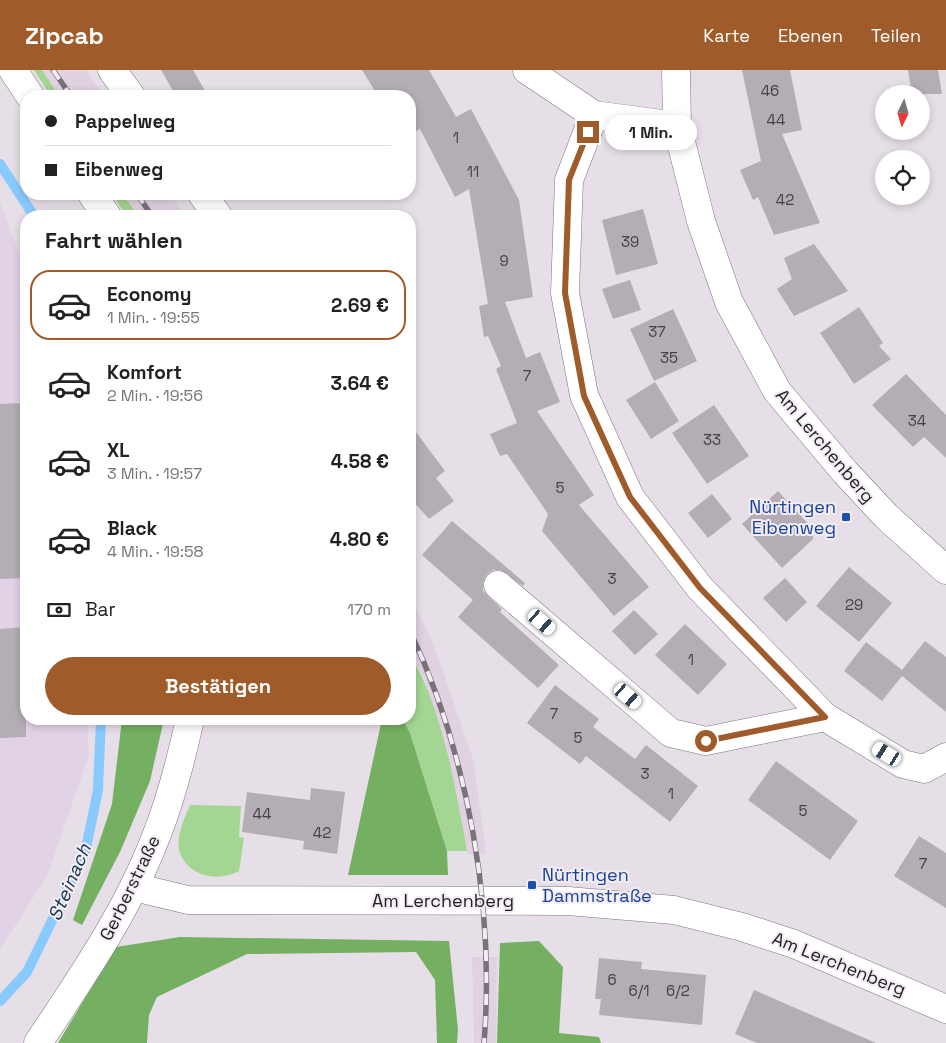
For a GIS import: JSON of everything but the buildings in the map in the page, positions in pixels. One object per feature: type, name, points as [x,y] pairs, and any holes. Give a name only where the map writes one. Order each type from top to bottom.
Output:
[{"type":"street","points":[[13,70],[26,90]]},
{"type":"street","points":[[112,70],[127,90]]},
{"type":"street","points":[[527,70],[594,115],[678,126]]},
{"type":"street","name":"Am Lerchenberg","points":[[676,70],[678,126],[700,221],[729,302],[776,391],[845,472],[886,516],[946,570]]},
{"type":"street","points":[[594,115],[569,180],[565,293],[584,396],[630,497],[700,588],[825,717],[903,764],[924,769],[946,757]]},
{"type":"street","points":[[498,585],[671,733],[706,741],[825,717]]},
{"type":"street","name":"Gerberstraße","points":[[38,1043],[94,958],[134,887],[155,840],[173,787],[188,725]]},
{"type":"street","name":"Am Lerchenberg","points":[[134,887],[188,900],[568,901],[674,910],[742,927],[794,944],[946,1009]]},
{"type":"shaded area","points":[[42,70],[86,70],[100,90],[55,90]]},
{"type":"shaded area","points":[[127,200],[174,200],[181,210],[134,210]]},
{"type":"shaded area","points":[[0,203],[20,255],[20,725],[87,725],[89,755],[47,876],[0,949]]},
{"type":"shaded area","points":[[416,609],[434,645],[474,762],[486,854],[467,854],[456,789],[424,678],[416,664]]},
{"type":"shaded area","points":[[472,957],[497,957],[496,1043],[474,1043]]},
{"type":"green space","points":[[34,70],[42,70],[55,90],[47,90]]},
{"type":"green space","points":[[117,200],[127,200],[134,210],[122,210]]},
{"type":"green space","points":[[416,665],[431,699],[439,724],[453,776],[467,851],[447,851],[410,733],[405,725],[416,725]]},
{"type":"green space","points":[[121,725],[163,725],[150,781],[120,852],[82,925],[73,920],[112,804]]},
{"type":"green space","points":[[381,725],[405,725],[410,733],[447,851],[448,875],[348,875]]},
{"type":"green space","points":[[190,805],[241,806],[239,837],[244,838],[239,871],[231,875],[213,876],[204,875],[188,866],[183,859],[178,845]]},
{"type":"green space","points":[[180,937],[449,941],[458,1030],[457,1043],[437,1043],[435,980],[416,952],[247,954],[157,997],[149,1015],[147,1043],[58,1043],[116,947]]},
{"type":"green space","points":[[539,941],[563,967],[559,1033],[599,1037],[601,1043],[497,1043],[500,943]]},
{"type":"waterway","name":"Steinach","points":[[0,164],[20,195]]},
{"type":"waterway","name":"Steinach","points":[[24,200],[30,210]]},
{"type":"waterway","name":"Steinach","points":[[0,1001],[27,972],[85,853],[98,790],[101,725]]},
{"type":"railway","points":[[53,70],[67,90]]},
{"type":"railway","points":[[141,200],[148,210]]},
{"type":"railway","points":[[416,645],[448,728],[473,832],[481,885],[485,939],[484,1043]]},
{"type":"place","name":"Nürtingen Eibenweg","points":[[846,517]]},
{"type":"place","name":"Nürtingen Dammstraße","points":[[532,885]]},
{"type":"route","points":[[588,132],[569,180],[565,293],[584,396],[630,497],[700,588],[825,717],[706,741]]}]
